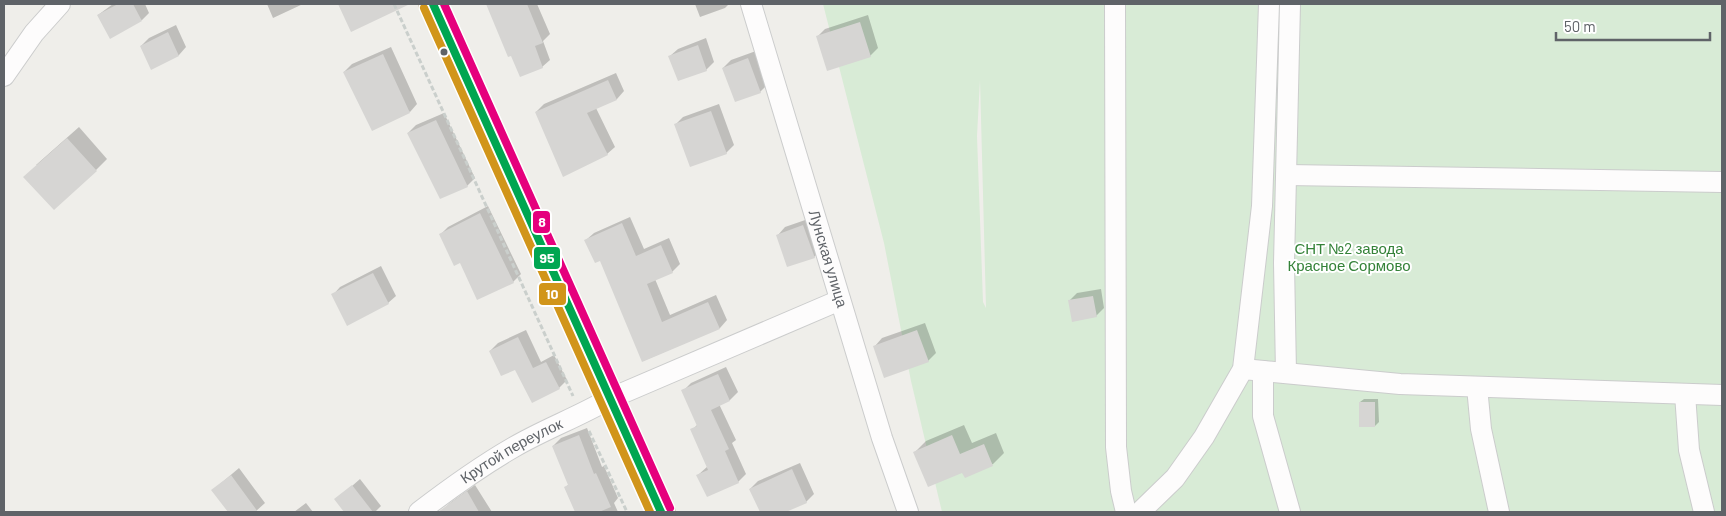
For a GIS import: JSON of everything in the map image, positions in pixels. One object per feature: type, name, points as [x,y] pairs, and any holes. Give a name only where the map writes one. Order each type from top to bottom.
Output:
[{"type":"main road","points":[[433,4],[661,512]]},
{"type":"street","points":[[4,76],[34,33],[60,4]]},
{"type":"street","name":"Лунская улица","points":[[751,4],[882,438],[908,512]]},
{"type":"street","points":[[1115,4],[1116,447],[1120,491],[1126,512]]},
{"type":"street","points":[[1140,512],[1175,478],[1190,458],[1243,369],[1262,206],[1269,4]]},
{"type":"street","points":[[1286,373],[1284,263],[1290,4]]},
{"type":"street","points":[[1287,174],[1722,182]]},
{"type":"street","name":"Крутой переулок","points":[[419,512],[447,490],[515,446],[582,415],[609,399],[840,300]]},
{"type":"street","points":[[1243,369],[1400,384],[1722,395]]},
{"type":"street","points":[[1263,371],[1263,416],[1290,512]]},
{"type":"street","points":[[1477,387],[1481,430],[1499,512]]},
{"type":"street","points":[[1684,394],[1689,450],[1704,512]]},
{"type":"path","points":[[394,4],[627,512]]},
{"type":"green space","name":"СНТ №2 завода Красное Сормово","points":[[823,4],[1722,4],[1722,512],[942,512],[911,381],[884,243]],"holes":[[[980,80],[986,308],[983,302],[977,136]]]},
{"type":"building","points":[[118,4],[133,4],[142,21],[110,39],[97,15]]},
{"type":"building","points":[[338,4],[410,4],[351,32]]},
{"type":"building","points":[[486,4],[527,4],[543,43],[535,46],[543,68],[520,77],[511,56],[508,57]]},
{"type":"building","points":[[860,22],[871,57],[827,71],[816,36]]},
{"type":"building","points":[[168,32],[179,56],[151,70],[140,46]]},
{"type":"building","points":[[698,45],[707,71],[678,81],[668,56]]},
{"type":"building","points":[[383,54],[410,113],[372,131],[343,72]]},
{"type":"building","points":[[748,58],[761,93],[735,102],[722,68]]},
{"type":"building","points":[[608,80],[617,100],[587,113],[608,155],[563,177],[535,112]]},
{"type":"building","points":[[711,111],[727,154],[690,167],[674,124]]},
{"type":"building","points":[[436,120],[468,187],[440,199],[407,133]]},
{"type":"building","points":[[67,138],[97,171],[54,210],[23,177]]},
{"type":"building","points":[[480,213],[514,283],[477,300],[460,263],[454,266],[439,234]]},
{"type":"building","points":[[622,223],[636,256],[661,245],[673,273],[647,284],[662,322],[708,302],[720,329],[642,362],[600,261],[595,263],[584,240]]},
{"type":"building","points":[[803,225],[815,258],[787,267],[776,235]]},
{"type":"building","points":[[373,273],[389,304],[347,326],[331,294]]},
{"type":"building","points":[[1093,296],[1097,317],[1072,322],[1068,300]]},
{"type":"building","points":[[917,330],[929,362],[884,378],[873,346]]},
{"type":"building","points":[[518,337],[533,368],[546,362],[560,389],[532,403],[515,370],[501,376],[489,351]]},
{"type":"building","points":[[718,374],[730,401],[711,410],[729,449],[725,451],[739,483],[707,497],[696,475],[708,470],[690,429],[697,426],[681,390]]},
{"type":"building","points":[[1359,402],[1375,402],[1375,427],[1359,427]]},
{"type":"building","points":[[579,435],[594,474],[596,473],[611,507],[599,512],[575,512],[564,487],[568,485],[552,446]]},
{"type":"building","points":[[952,435],[960,454],[984,444],[993,466],[965,478],[962,473],[928,487],[913,452]]},
{"type":"building","points":[[792,469],[807,503],[786,512],[760,512],[749,489]]},
{"type":"building","points":[[231,475],[258,512],[228,512],[211,490]]},
{"type":"building","points":[[352,485],[373,512],[344,512],[334,499]]},
{"type":"building","points":[[467,491],[479,512],[438,512],[449,504]]},
{"type":"transit line","name":"95","points":[[433,4],[661,512]]},
{"type":"transit line","name":"8","points":[[444,4],[670,508]]},
{"type":"transit line","name":"10","points":[[424,8],[650,512]]}]
